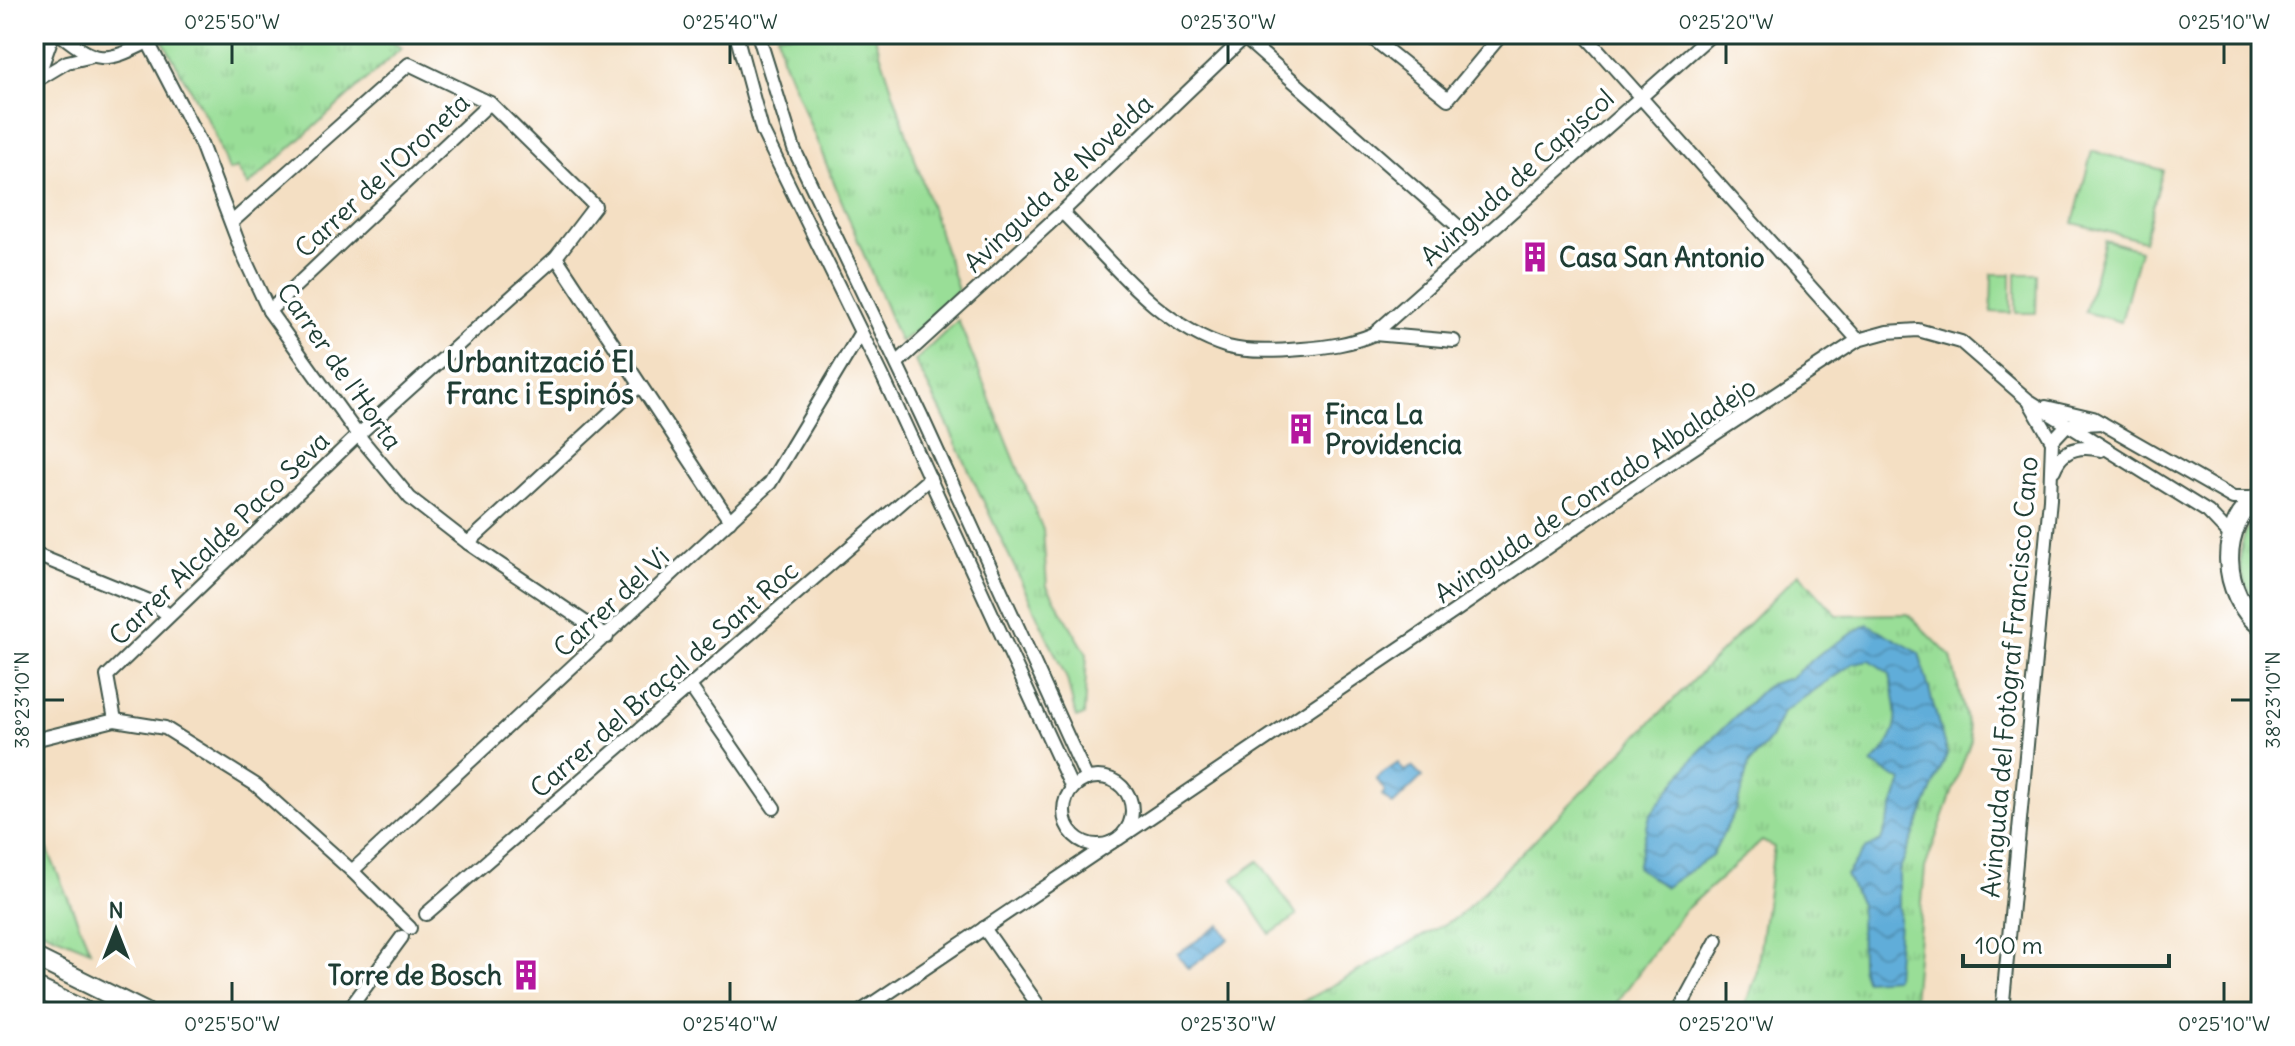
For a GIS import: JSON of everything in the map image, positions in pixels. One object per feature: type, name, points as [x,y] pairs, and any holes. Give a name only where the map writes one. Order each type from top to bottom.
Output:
[{"type":"main road","points":[[2259,496],[2244,511],[2231,536],[2228,562],[2232,587],[2248,614],[2261,626]]},
{"type":"main road","points":[[34,957],[145,1012]]},
{"type":"main road","points":[[34,987],[87,1012]]},
{"type":"main road","points":[[2260,1012],[2261,998]]},
{"type":"street","points":[[36,84],[53,34]]},
{"type":"street","points":[[60,34],[89,57]]},
{"type":"street","points":[[736,34],[762,130],[930,478],[1072,788]]},
{"type":"street","points":[[758,34],[794,149],[897,363],[1087,779]]},
{"type":"street","points":[[1367,34],[1448,99],[1502,34]]},
{"type":"street","points":[[1584,34],[1858,340]]},
{"type":"street","name":"Avinguda de Capiscol","points":[[1062,212],[1127,281],[1175,322],[1230,347],[1282,351],[1349,345],[1374,334],[1712,34]]},
{"type":"street","points":[[1244,35],[1477,243]]},
{"type":"street","name":"Avinguda de Novelda","points":[[897,363],[1062,212],[1244,35]]},
{"type":"street","points":[[36,84],[52,68],[89,57],[109,58],[147,38]]},
{"type":"street","name":"Carrer de l'Horta","points":[[147,38],[201,144],[243,255],[269,311],[358,435],[410,498],[468,543],[607,637]]},
{"type":"street","points":[[232,222],[409,64],[490,103]]},
{"type":"street","name":"Carrer Alcalde Paco Seva","points":[[115,720],[107,676],[358,435],[556,257],[595,206],[490,103]]},
{"type":"street","name":"Carrer de l'Oroneta","points":[[269,311],[490,103]]},
{"type":"street","points":[[556,257],[730,521]]},
{"type":"street","name":"Avinguda del Fotògraf Francisco Cano","points":[[1858,340],[1887,332],[1918,330],[1961,342],[2028,400],[2067,425],[2052,441]]},
{"type":"street","name":"Carrer del Vi","points":[[352,871],[770,483],[861,332]]},
{"type":"street","points":[[1374,334],[1454,341]]},
{"type":"street","name":"Avinguda de Conrado Albaladejo","points":[[860,1012],[1625,493],[1858,340]]},
{"type":"street","points":[[468,543],[640,385]]},
{"type":"street","name":"Avinguda del Fotògraf Francisco Cano","points":[[2028,400],[2097,420],[2233,498],[2259,496]]},
{"type":"street","name":"Avinguda del Fotògraf Francisco Cano","points":[[2002,1012],[2051,480],[2052,441],[2028,400]]},
{"type":"street","points":[[2067,425],[2097,420]]},
{"type":"street","points":[[2067,425],[2208,512],[2231,536]]},
{"type":"street","points":[[2051,480],[2057,461],[2069,451],[2085,446],[2110,452]]},
{"type":"street","name":"Carrer del Braçal de Sant Roc","points":[[426,914],[930,478]]},
{"type":"street","points":[[34,554],[147,600],[169,615]]},
{"type":"street","points":[[690,686],[774,808]]},
{"type":"street","points":[[34,740],[115,720],[165,728],[256,785],[352,871],[406,933],[347,1012]]},
{"type":"street","points":[[1077,865],[1081,854],[1063,810],[1072,788],[1087,779],[1114,781],[1143,809],[1156,813]]},
{"type":"street","points":[[1077,839],[1092,845],[1115,840],[1130,821],[1129,798]]},
{"type":"street","points":[[984,928],[1043,1012]]},
{"type":"street","points":[[1678,1012],[1717,940]]},
{"type":"green space","points":[[159,34],[378,34],[402,48],[248,186],[237,168],[228,171],[214,131]]},
{"type":"green space","points":[[777,34],[874,34],[958,290],[920,328],[900,342],[782,57]]},
{"type":"green space","points":[[2092,151],[2163,170],[2144,241],[2073,223]]},
{"type":"green space","points":[[2105,240],[2140,250],[2121,322],[2085,312]]},
{"type":"green space","points":[[1992,274],[2011,274],[2011,313],[1991,312]]},
{"type":"green space","points":[[2016,274],[2037,274],[2036,313],[2016,313]]},
{"type":"green space","points":[[958,320],[1043,530],[1047,586],[1087,654],[1084,715],[1076,718],[1067,679],[915,361]]},
{"type":"green space","points":[[2261,508],[2261,608],[2245,584],[2240,558],[2246,532]]},
{"type":"green space","points":[[1799,573],[1837,615],[1908,614],[1951,657],[1971,740],[1925,868],[1912,1012],[1742,1012],[1756,977],[1774,847],[1762,841],[1683,912],[1610,1012],[1284,1012],[1459,916]]},
{"type":"green space","points":[[34,767],[47,773],[41,834],[90,950],[34,927]]},
{"type":"green space","points":[[1259,861],[1297,916],[1270,934],[1233,879]]},
{"type":"water","points":[[1868,624],[1919,653],[1947,754],[1899,871],[1895,978],[1865,980],[1861,966],[1860,905],[1846,875],[1865,849],[1881,841],[1902,781],[1872,764],[1894,732],[1896,713],[1890,674],[1870,660],[1854,663],[1783,712],[1770,739],[1749,764],[1737,807],[1712,856],[1665,887],[1637,867],[1650,815],[1697,754],[1767,685],[1790,678],[1823,651]]},
{"type":"water","points":[[1398,763],[1404,771],[1412,767],[1422,777],[1393,805],[1382,795],[1385,791],[1376,778]]},
{"type":"water","points":[[1220,925],[1229,939],[1188,969],[1177,954]]},
{"type":"place","name":"Casa San Antonio","points":[[1535,257]]},
{"type":"place","name":"Finca La Providencia","points":[[1301,429]]},
{"type":"place","name":"Torre de Bosch","points":[[526,975]]},
{"type":"district","name":"Urbanització El Franc i Espinós","points":[[540,378]]}]
